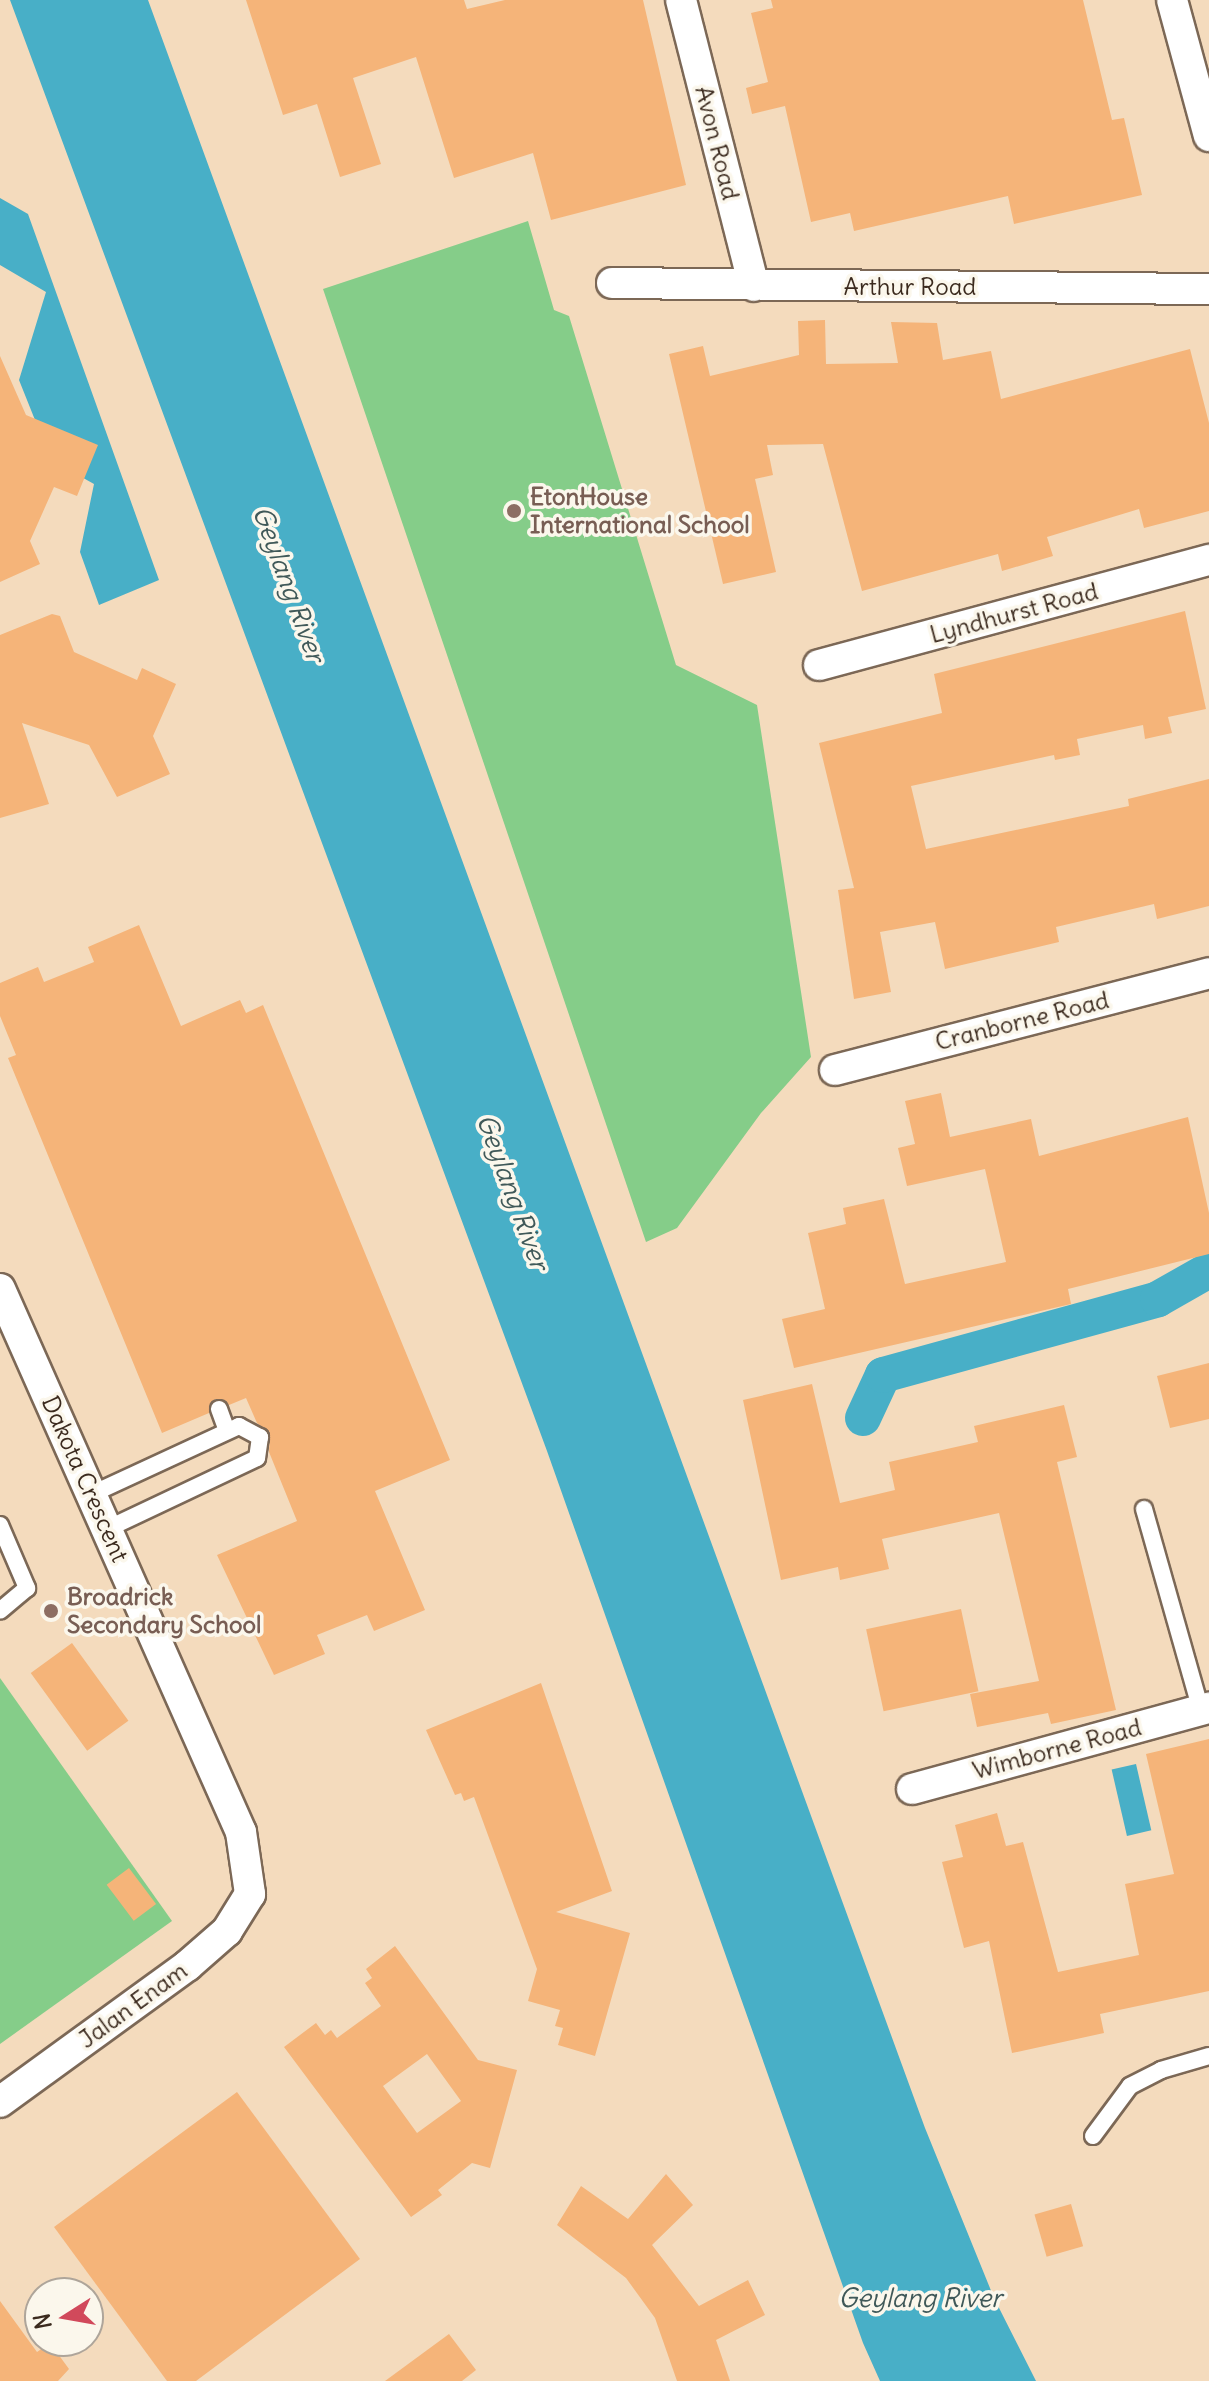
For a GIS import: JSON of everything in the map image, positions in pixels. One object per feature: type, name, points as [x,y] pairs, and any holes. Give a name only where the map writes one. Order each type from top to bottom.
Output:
[{"type":"street","name":"Avon Road","points":[[681,0],[754,286]]},
{"type":"street","points":[[1172,0],[1209,136]]},
{"type":"street","name":"Arthur Road","points":[[612,283],[1209,289]]},
{"type":"street","name":"Lyndhurst Road","points":[[819,665],[1209,560]]},
{"type":"street","name":"Cranborne Road","points":[[835,1070],[1209,973]]},
{"type":"street","name":"Dakota Crescent","points":[[0,1289],[241,1832],[250,1894]]},
{"type":"street","name":"Wimborne Road","points":[[912,1789],[1205,1709]]},
{"type":"street","name":"Jalan Enam","points":[[0,2102],[187,1966],[227,1931],[250,1894]]},
{"type":"lane","points":[[219,1409],[227,1431]]},
{"type":"lane","points":[[92,1494],[227,1431],[249,1428],[260,1437],[257,1458],[107,1529]]},
{"type":"lane","name":"Wimborne Road","points":[[1144,1509],[1205,1709]]},
{"type":"lane","points":[[0,1525],[27,1588],[0,1611]]},
{"type":"lane","points":[[1093,2136],[1130,2086],[1161,2070],[1209,2056]]},
{"type":"green space","name":"EtonHouse International School","points":[[528,221],[554,310],[569,316],[676,665],[757,705],[811,1057],[761,1113],[677,1228],[646,1242],[323,289]]},
{"type":"green space","points":[[0,1678],[172,1921],[0,2044]]},
{"type":"water","name":"Geylang River","points":[[10,0],[148,0],[925,2128],[994,2298],[1036,2381],[880,2381],[863,2343],[547,1451]]},
{"type":"water","points":[[0,198],[28,214],[159,580],[99,605],[80,552],[94,484],[51,460],[19,380],[46,292],[0,265]]},
{"type":"water","points":[[1136,1764],[1151,1830],[1127,1836],[1112,1770]]},
{"type":"building","points":[[246,0],[464,0],[467,9],[505,0],[643,0],[686,185],[551,220],[533,153],[454,178],[416,57],[353,78],[381,164],[340,177],[317,104],[283,115]]},
{"type":"building","points":[[771,0],[1083,0],[1112,120],[1124,118],[1142,195],[1014,224],[1008,196],[854,231],[850,213],[811,222],[785,106],[752,114],[746,88],[768,82],[751,13],[773,8]]},
{"type":"building","points":[[825,320],[826,364],[898,363],[891,322],[937,323],[943,360],[991,351],[1001,399],[1190,349],[1209,423],[1209,511],[1144,528],[1139,509],[1047,537],[1053,556],[1002,571],[998,554],[862,591],[823,444],[767,445],[773,475],[755,479],[776,572],[723,584],[669,354],[703,346],[710,376],[799,355],[798,321]]},
{"type":"building","points":[[0,356],[26,415],[98,445],[77,496],[54,487],[30,541],[40,564],[0,582]]},
{"type":"building","points":[[1185,611],[1206,709],[1168,717],[1172,733],[1145,739],[1143,725],[1077,739],[1080,755],[1055,760],[1054,755],[911,786],[926,849],[1129,806],[1128,799],[1209,779],[1209,906],[1157,919],[1154,904],[1056,927],[1059,942],[945,969],[935,922],[880,932],[891,992],[854,999],[838,890],[854,888],[819,743],[942,713],[934,674]]},
{"type":"building","points":[[52,614],[60,616],[74,652],[137,680],[142,668],[176,684],[153,736],[170,774],[117,797],[89,745],[22,723],[49,804],[0,818],[0,635]]},
{"type":"building","points":[[139,925],[181,1026],[240,1000],[246,1013],[263,1005],[450,1460],[375,1491],[425,1610],[374,1631],[367,1615],[317,1635],[325,1654],[274,1675],[217,1555],[297,1521],[269,1452],[270,1433],[257,1423],[246,1398],[229,1405],[215,1399],[209,1413],[162,1433],[8,1058],[16,1055],[0,1016],[0,983],[38,967],[44,982],[94,962],[88,947]]},
{"type":"building","points":[[941,1093],[950,1137],[1031,1119],[1039,1156],[1188,1117],[1209,1213],[1209,1254],[1068,1289],[1071,1304],[794,1368],[782,1319],[825,1309],[808,1233],[846,1224],[843,1208],[884,1199],[905,1284],[1006,1262],[985,1169],[907,1186],[898,1148],[915,1144],[905,1101]]},
{"type":"building","points":[[1209,1363],[1209,1419],[1170,1428],[1157,1376]]},
{"type":"building","points":[[812,1384],[840,1503],[895,1490],[889,1462],[978,1442],[974,1426],[1064,1405],[1077,1457],[1057,1462],[1116,1710],[1051,1724],[1048,1713],[977,1727],[970,1694],[1039,1681],[999,1513],[882,1539],[889,1569],[840,1580],[838,1567],[781,1580],[743,1400]]},
{"type":"building","points":[[961,1609],[978,1691],[884,1711],[866,1629]]},
{"type":"building","points":[[72,1643],[128,1721],[87,1751],[31,1673]]},
{"type":"building","points":[[541,1683],[612,1891],[556,1912],[630,1933],[595,2056],[558,2045],[563,2028],[555,2026],[560,2010],[528,2001],[537,1969],[474,1797],[464,1801],[461,1793],[455,1795],[426,1730]]},
{"type":"building","points":[[1209,1739],[1209,1991],[1100,2014],[1104,2033],[1012,2053],[989,1941],[964,1948],[942,1862],[963,1857],[955,1825],[997,1813],[1006,1846],[1023,1842],[1058,1972],[1139,1955],[1125,1884],[1174,1874],[1146,1754]]},
{"type":"building","points":[[129,1868],[156,1904],[134,1921],[107,1885]]},
{"type":"building","points":[[395,1946],[478,2060],[517,2070],[490,2168],[472,2163],[438,2190],[442,2195],[411,2217],[284,2047],[316,2023],[325,2035],[331,2030],[337,2038],[381,2006],[365,1983],[372,1978],[366,1969]],"holes":[[[427,2054],[461,2101],[417,2133],[383,2086]]]},
{"type":"building","points":[[237,2092],[360,2259],[196,2381],[167,2381],[104,2295],[104,2277],[91,2277],[54,2227]]},
{"type":"building","points":[[666,2174],[693,2205],[652,2245],[699,2306],[748,2280],[765,2315],[716,2340],[730,2381],[677,2381],[655,2318],[626,2278],[557,2225],[581,2186],[628,2219]]},
{"type":"building","points":[[1071,2204],[1083,2246],[1047,2257],[1034,2214]]},
{"type":"building","points":[[0,2301],[24,2334],[24,2357],[60,2357],[69,2369],[58,2381],[0,2381]]},
{"type":"building","points":[[449,2334],[476,2370],[462,2381],[385,2381]]},
{"type":"waterway","points":[[863,1418],[883,1375],[1158,1299],[1209,1270]]},
{"type":"place","name":"EtonHouse International School","points":[[514,511]]},
{"type":"place","name":"Broadrick Secondary School","points":[[51,1611]]}]
